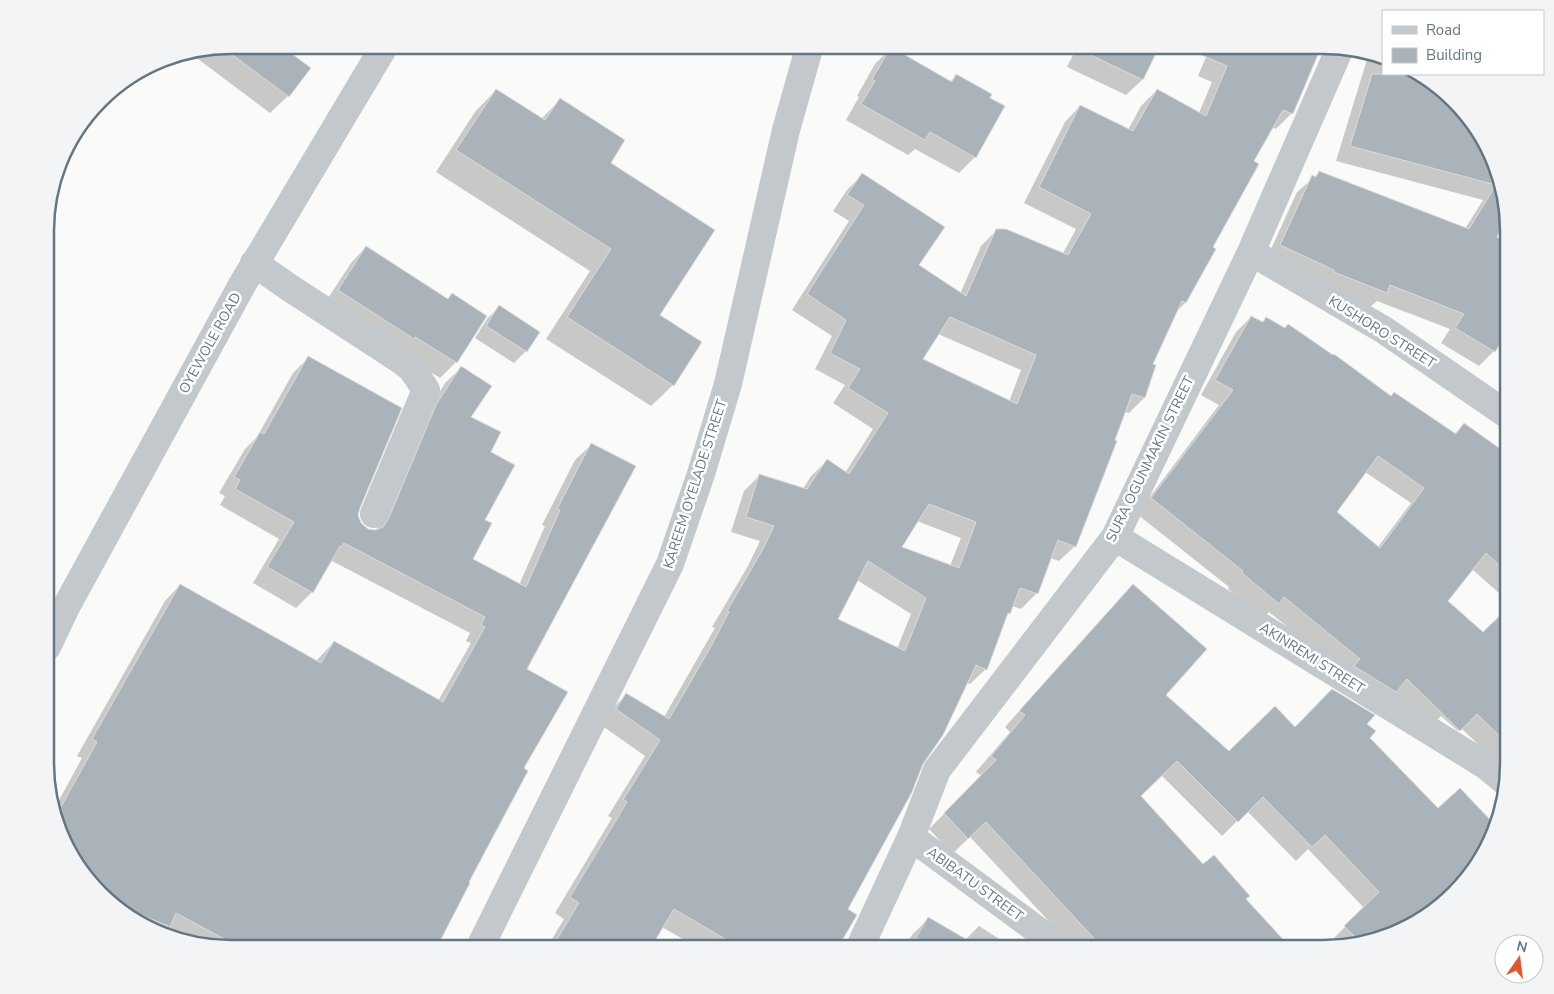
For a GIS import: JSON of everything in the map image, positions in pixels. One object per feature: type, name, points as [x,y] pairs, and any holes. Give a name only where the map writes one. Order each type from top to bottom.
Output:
[{"type":"street","name":"OYEWOLE ROAD","points":[[54,631],[254,263],[380,54]]},
{"type":"street","name":"KAREEM OYELADE STREET","points":[[483,940],[670,564],[701,474],[728,384],[786,130],[807,54]]},
{"type":"street","name":"SURA OGUNMAKIN STREET","points":[[863,940],[911,837],[937,770],[1115,536],[1251,252],[1337,54]]},
{"type":"street","name":"KUSHORO STREET","points":[[1251,252],[1384,330],[1500,410]]},
{"type":"street","points":[[254,263],[402,360],[412,369],[426,390],[374,514]]},
{"type":"street","name":"AKINREMI STREET","points":[[1115,536],[1485,765],[1500,777]]},
{"type":"street","name":"ABIBATU STREET","points":[[911,837],[1050,940]]},
{"type":"building","points":[[231,54],[292,54],[311,68],[289,97]]},
{"type":"building","points":[[887,54],[903,54],[952,82],[956,74],[992,94],[990,98],[1005,106],[976,158],[930,132],[925,140],[861,104],[875,81],[872,79]]},
{"type":"building","points":[[1089,54],[1156,54],[1143,80]]},
{"type":"building","points":[[1199,54],[1318,54],[1293,114],[1283,110],[1254,161],[1259,164],[1213,247],[1216,249],[1186,303],[1182,301],[1153,364],[1156,365],[1145,398],[1132,394],[1115,440],[1117,441],[1076,547],[1058,540],[1038,594],[1020,588],[1010,614],[1008,613],[987,670],[976,665],[943,735],[923,764],[912,792],[848,909],[857,915],[842,940],[727,940],[674,909],[655,940],[556,940],[579,903],[570,897],[627,802],[623,800],[660,740],[616,709],[626,693],[669,719],[709,650],[729,612],[727,611],[763,549],[774,526],[746,517],[759,474],[807,489],[827,459],[849,474],[888,413],[848,388],[860,369],[830,353],[846,320],[807,294],[864,205],[847,195],[862,173],[945,227],[919,265],[966,296],[996,229],[1006,229],[1068,255],[1091,214],[1039,187],[1080,105],[1133,131],[1157,89],[1206,116],[1227,66]],"holes":[[[950,317],[1036,355],[1017,404],[923,359]],[[929,504],[976,522],[959,568],[902,547]],[[868,561],[926,598],[905,651],[838,619]]]},
{"type":"building","points":[[1372,74],[1406,75],[1431,90],[1464,123],[1487,163],[1494,184],[1350,146]]},
{"type":"building","points":[[496,89],[545,120],[560,98],[625,140],[611,163],[715,230],[660,315],[702,342],[674,386],[567,317],[611,249],[456,150]]},
{"type":"building","points":[[1319,171],[1469,229],[1495,187],[1500,219],[1500,232],[1497,237],[1500,239],[1500,344],[1495,352],[1455,328],[1464,314],[1390,285],[1387,293],[1334,272],[1334,270],[1280,245],[1312,175],[1316,177]]},
{"type":"building","points":[[366,246],[448,299],[452,293],[487,316],[457,363],[415,337],[414,339],[338,290]]},
{"type":"building","points":[[499,305],[540,332],[527,352],[486,326]]},
{"type":"building","points":[[1251,316],[1263,322],[1266,317],[1285,328],[1288,324],[1334,354],[1391,396],[1394,392],[1456,434],[1464,423],[1500,449],[1500,566],[1486,553],[1448,601],[1483,632],[1500,616],[1500,736],[1477,714],[1460,731],[1407,679],[1396,692],[1354,666],[1360,659],[1284,597],[1279,604],[1242,573],[1243,571],[1151,498],[1233,390],[1215,380]],"holes":[[[1378,456],[1424,488],[1380,548],[1337,512]]]},
{"type":"building","points":[[308,356],[402,408],[358,515],[361,523],[368,529],[375,530],[383,527],[388,520],[436,405],[461,366],[492,386],[471,417],[501,432],[491,452],[515,465],[485,520],[492,523],[473,559],[526,587],[560,510],[557,509],[591,443],[636,466],[527,669],[568,692],[524,768],[528,771],[441,940],[226,940],[176,913],[170,927],[138,914],[123,904],[98,880],[78,852],[63,820],[60,809],[97,742],[92,739],[180,584],[321,663],[334,641],[443,702],[485,627],[481,625],[485,617],[344,543],[340,546],[313,593],[267,567],[294,522],[235,489],[240,480],[234,477],[260,432],[264,434]]},
{"type":"building","points":[[1133,584],[1207,649],[1166,695],[1229,751],[1275,706],[1295,727],[1332,689],[1375,715],[1367,724],[1376,731],[1370,738],[1438,808],[1460,788],[1491,820],[1482,841],[1464,871],[1431,904],[1391,927],[1355,937],[1344,926],[1379,892],[1325,835],[1312,847],[1263,797],[1238,822],[1177,761],[1141,796],[1203,864],[1214,855],[1250,896],[1246,899],[1284,940],[1096,940],[986,822],[968,839],[944,813],[996,760],[991,756],[1025,715],[1019,711]]},
{"type":"building","points":[[928,917],[968,940],[919,940],[916,938]]}]
